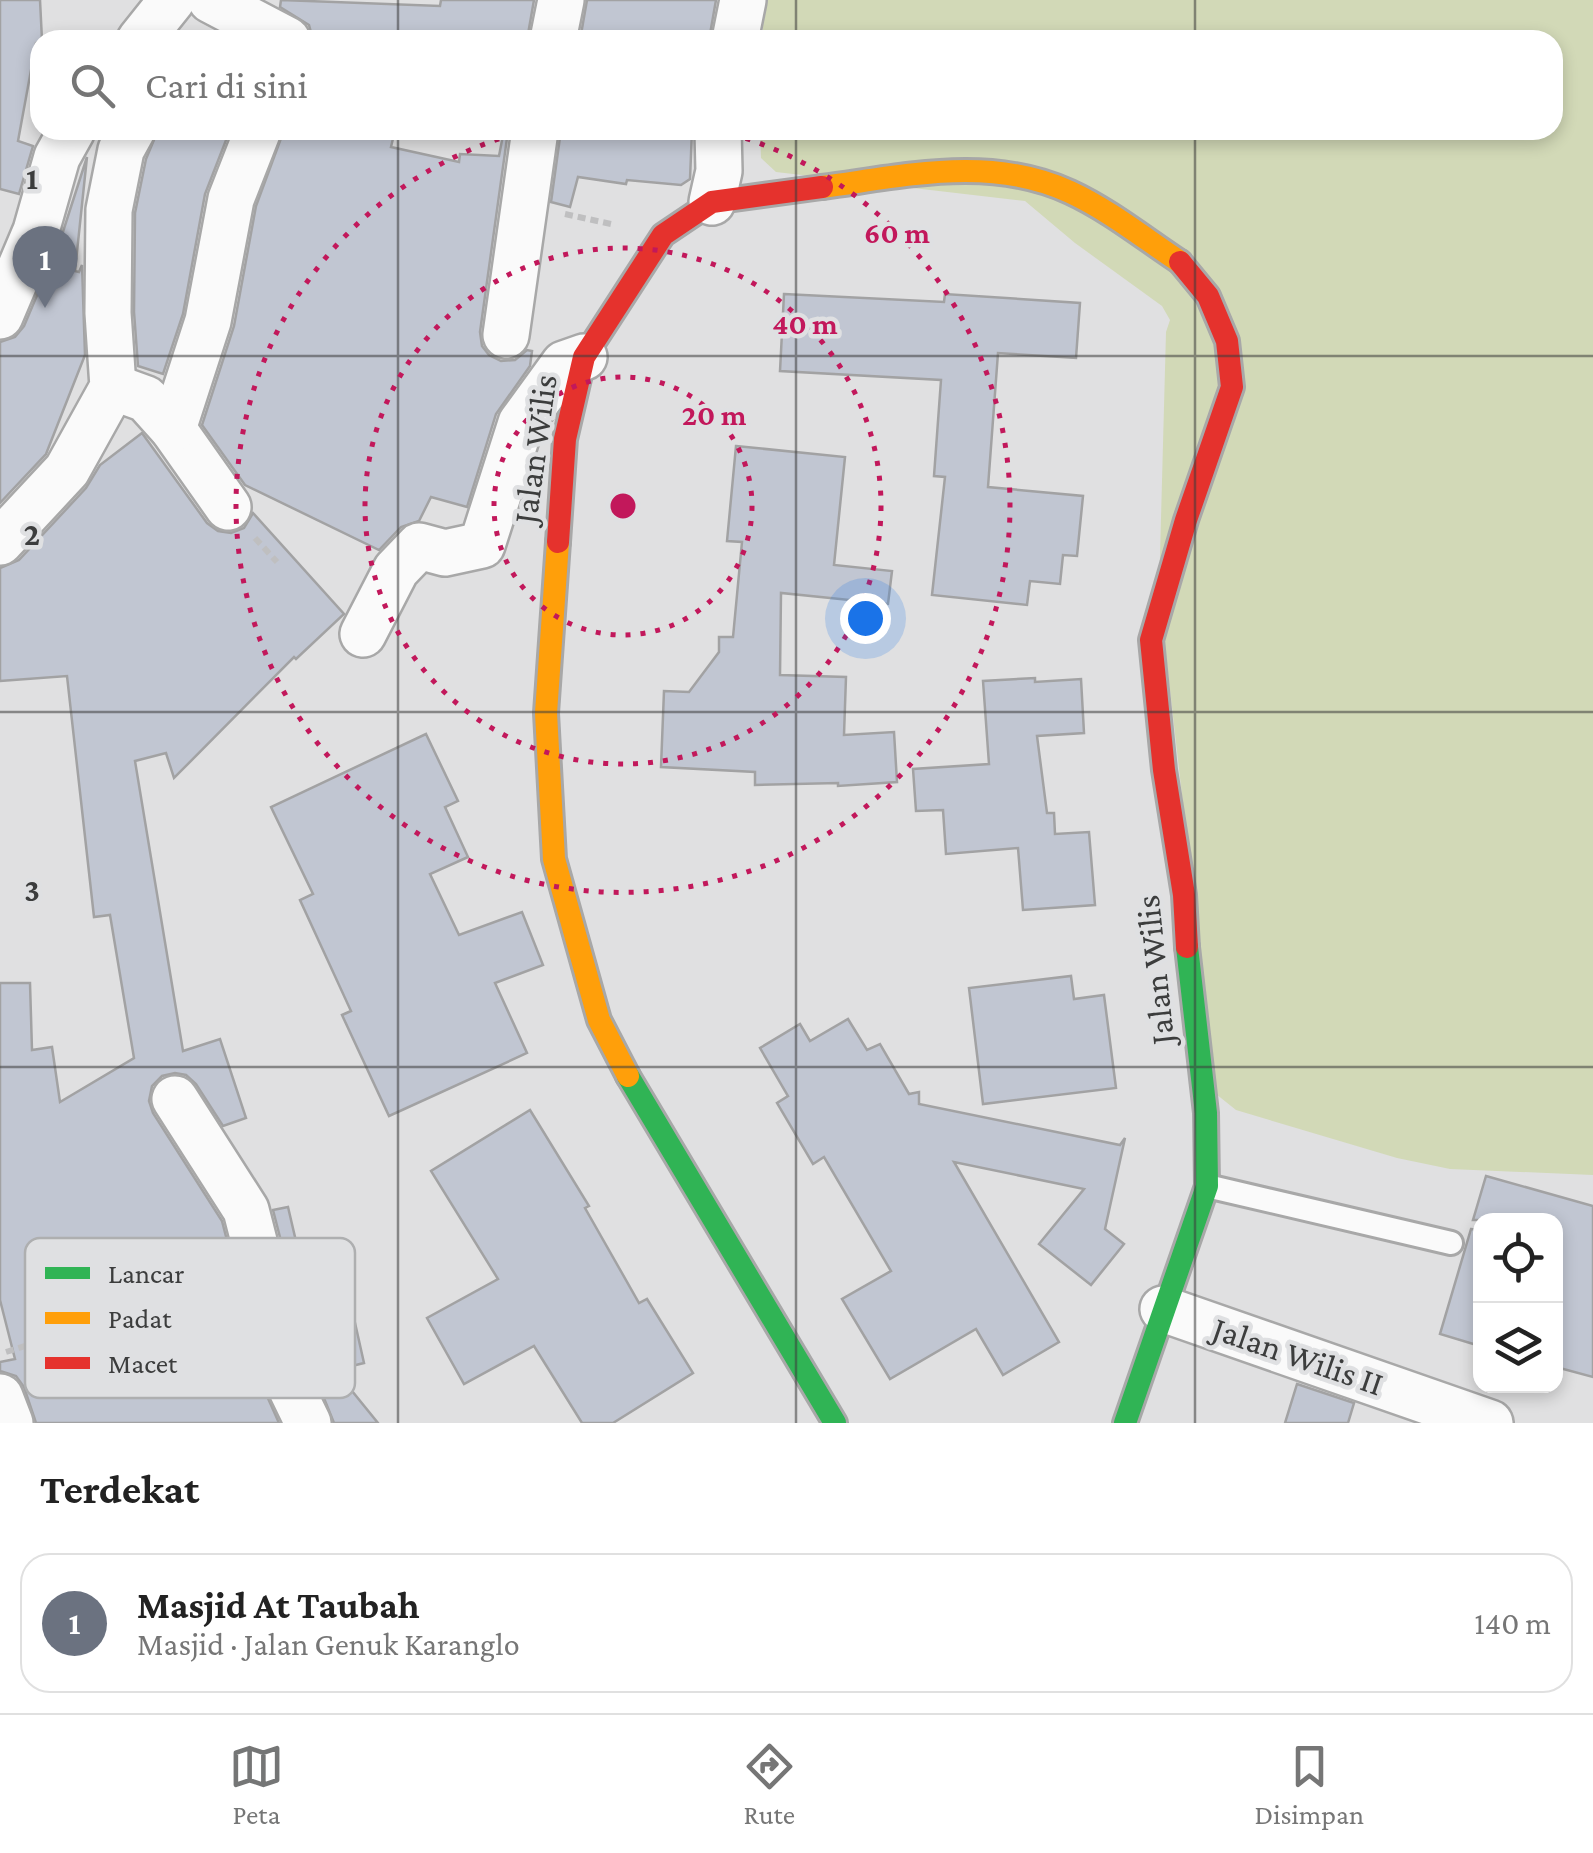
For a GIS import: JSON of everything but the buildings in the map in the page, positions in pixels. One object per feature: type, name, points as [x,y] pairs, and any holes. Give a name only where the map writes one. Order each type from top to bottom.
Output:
[{"type":"street","points":[[148,30],[172,0]]},
{"type":"street","points":[[211,0],[268,30]]},
{"type":"street","points":[[555,30],[561,0]]},
{"type":"street","points":[[737,30],[743,0]]},
{"type":"street","points":[[0,316],[36,231],[57,157],[66,140]]},
{"type":"street","points":[[0,542],[67,470],[113,387],[108,313],[109,210],[126,140]]},
{"type":"street","points":[[172,429],[208,322],[232,199],[254,140]]},
{"type":"street","points":[[506,335],[534,140]]},
{"type":"street","points":[[712,202],[718,140]]},
{"type":"street","name":"Jalan Wilis","points":[[835,1423],[664,1142],[599,1020],[554,859],[546,713],[565,439],[584,357],[662,235],[712,202],[953,170],[1001,171],[1070,192],[1182,263],[1208,296],[1227,341],[1232,387],[1186,520],[1151,640],[1164,770],[1184,895],[1206,1113],[1207,1186],[1125,1423]]},
{"type":"street","points":[[363,634],[396,570],[419,546],[445,553],[482,545],[521,424],[564,364],[584,357]]},
{"type":"street","points":[[113,387],[146,398],[228,507]]},
{"type":"street","points":[[175,1099],[246,1210],[253,1238]]},
{"type":"street","name":"Jalan Wilis II","points":[[1163,1309],[1490,1423]]},
{"type":"street","points":[[0,1397],[10,1423]]},
{"type":"street","points":[[296,1398],[308,1423]]},
{"type":"lane","points":[[1207,1186],[1451,1244]]},
{"type":"path","points":[[524,206],[662,235]]},
{"type":"path","points":[[220,1238],[246,1210]]},
{"type":"path","points":[[0,1354],[25,1346]]},
{"type":"green space","points":[[765,0],[1593,0],[1593,1175],[1450,1169],[1397,1158],[1236,1110],[1216,1094],[1159,593],[1166,332],[1170,320],[1162,306],[1025,201],[776,172],[761,158],[760,140],[1563,140],[1563,30],[763,30]]},
{"type":"traffic: fast","points":[[1125,1423],[1207,1186],[1206,1113],[1187,947]]},
{"type":"traffic: fast","points":[[628,1076],[835,1423]]},
{"type":"traffic: slow","points":[[822,187],[916,174],[1009,174],[1040,181],[1084,199],[1180,262]]},
{"type":"traffic: slow","points":[[558,542],[546,713],[554,859],[599,1020],[628,1076]]},
{"type":"traffic: jam","points":[[558,542],[565,439],[584,357],[663,235],[712,202],[822,187]]},
{"type":"traffic: jam","points":[[1180,262],[1208,296],[1227,341],[1232,387],[1186,520],[1151,640],[1164,770],[1184,895],[1187,947]]},
{"type":"place","name":"Masjid At Taubah","points":[[45,308]]}]
